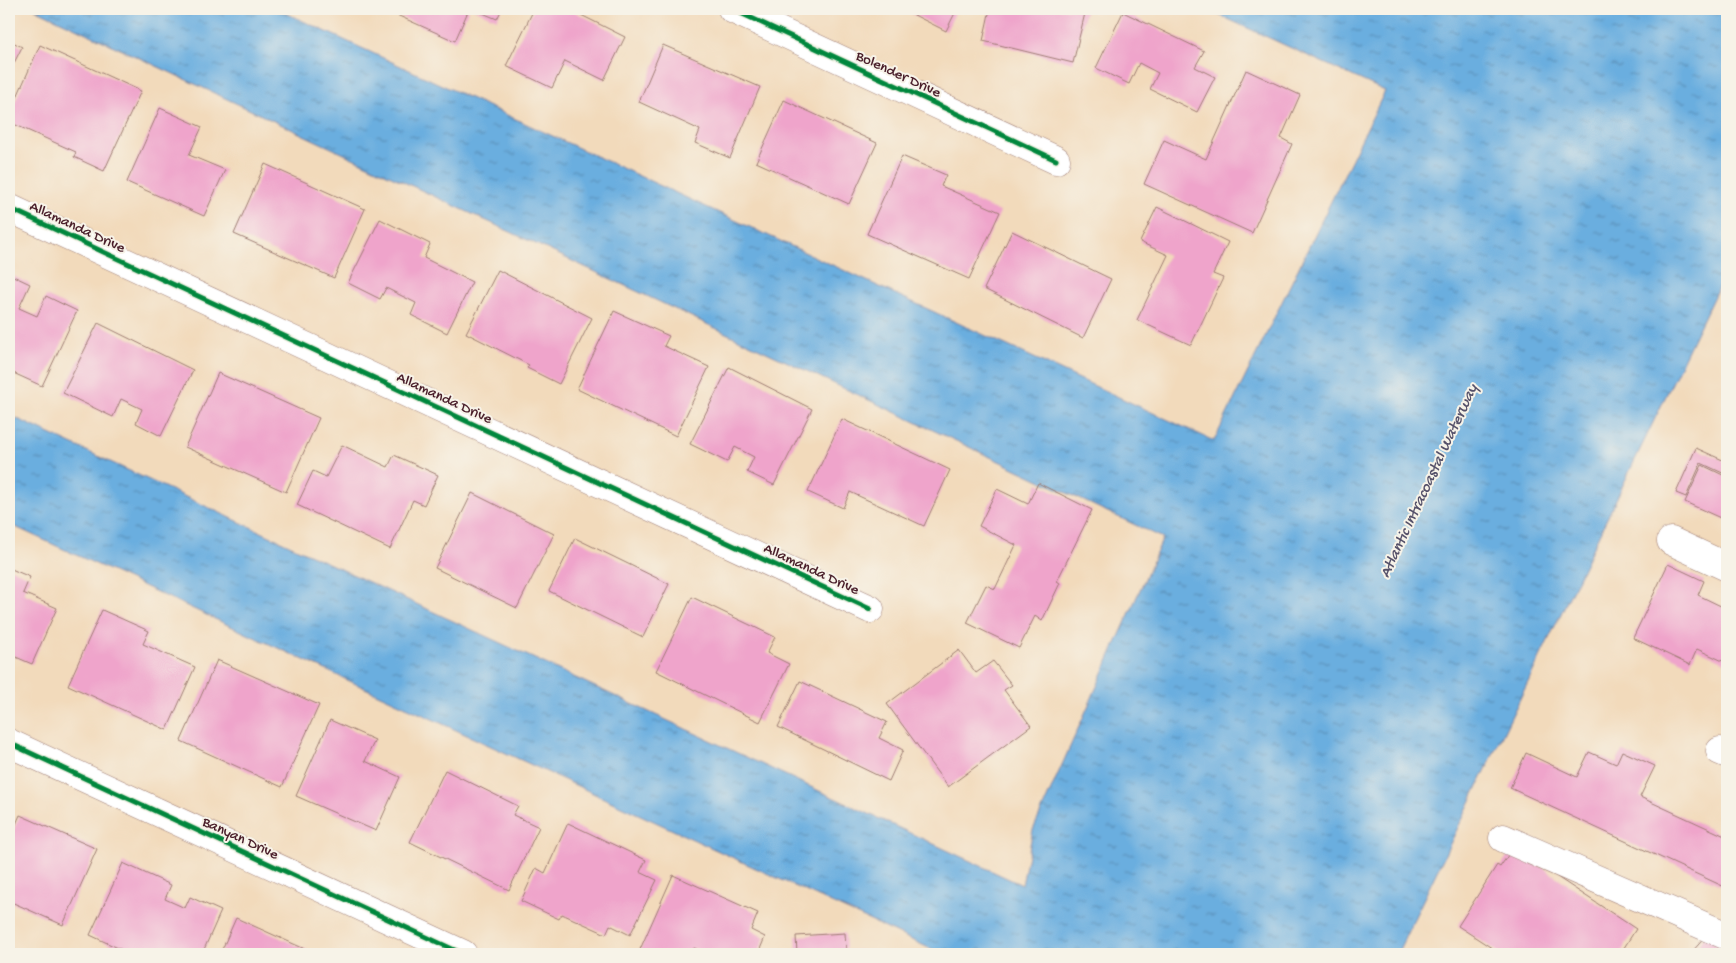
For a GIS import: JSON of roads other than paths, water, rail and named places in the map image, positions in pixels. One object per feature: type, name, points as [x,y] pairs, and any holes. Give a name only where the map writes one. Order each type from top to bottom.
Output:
[{"type":"street","name":"Bolender Drive","points":[[732,9],[1056,160]]},
{"type":"street","name":"Allamanda Drive","points":[[9,208],[870,609]]},
{"type":"street","points":[[1671,541],[1727,567]]},
{"type":"street","name":"Banyan Drive","points":[[9,743],[462,954]]},
{"type":"street","points":[[1503,838],[1727,936]]},
{"type":"water","name":"Atlantic Intracoastal Waterway","points":[[35,9],[277,9],[1214,441],[1385,91],[1206,9],[1727,9],[1727,269],[1397,954],[942,954],[9,524],[9,415],[1022,885],[1033,830],[1163,538]]}]
